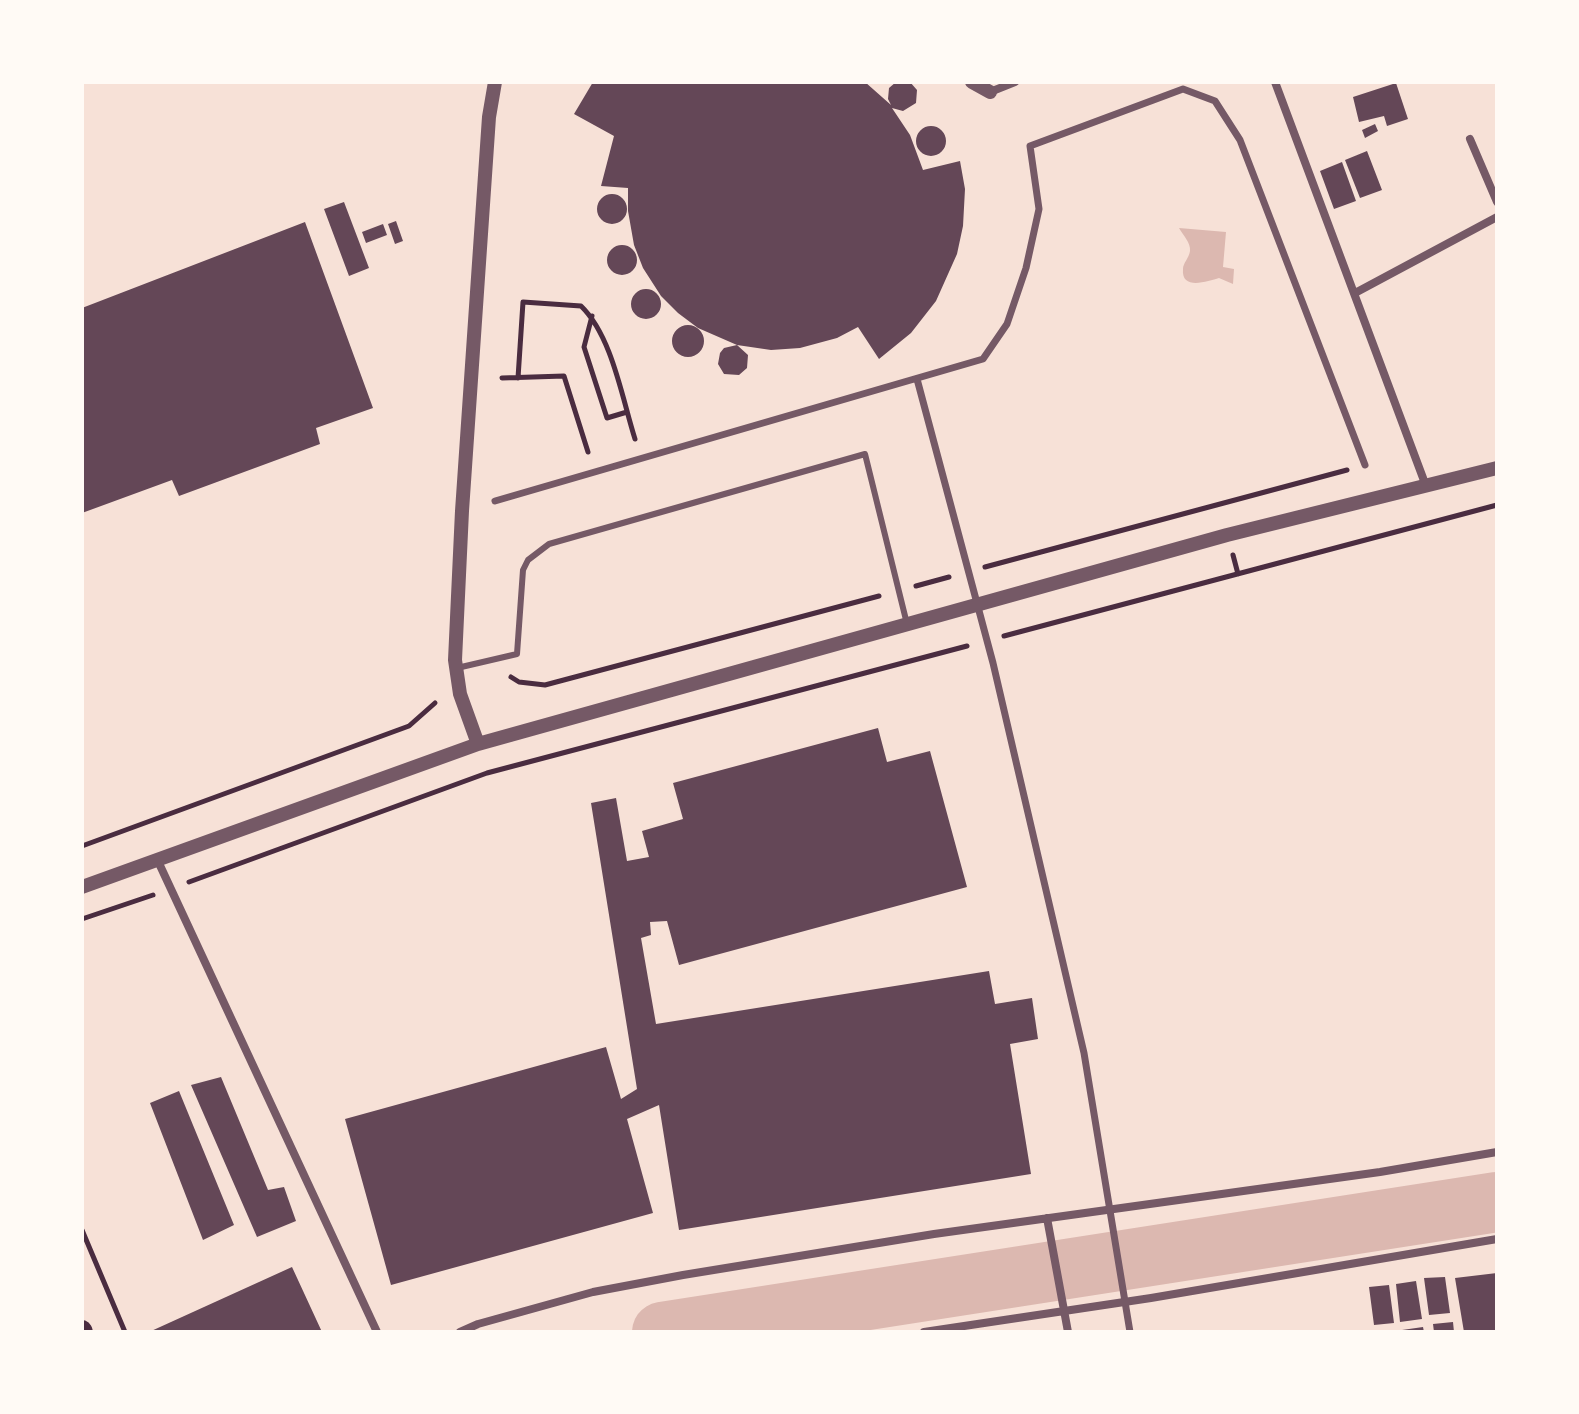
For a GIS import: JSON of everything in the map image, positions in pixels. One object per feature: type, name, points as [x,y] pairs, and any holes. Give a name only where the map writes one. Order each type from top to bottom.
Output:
[{"type":"street","points":[[478,744],[460,694],[457,668],[462,511],[488,133],[495,82]]},
{"type":"street","points":[[972,82],[990,92],[1015,82]]},
{"type":"street","points":[[1275,82],[1426,486]]},
{"type":"street","points":[[495,501],[983,359],[1007,324],[1026,268],[1039,209],[1030,146],[1183,89],[1215,101],[1240,140],[1365,465]]},
{"type":"street","points":[[1470,139],[1497,202]]},
{"type":"street","points":[[1355,293],[1497,217]]},
{"type":"street","points":[[917,379],[993,663],[1084,1053],[1130,1332]]},
{"type":"street","points":[[82,887],[478,744],[1227,535],[1497,468]]},
{"type":"street","points":[[157,859],[377,1332]]},
{"type":"street","points":[[460,1332],[593,1292],[934,1234],[1380,1172],[1497,1152]]},
{"type":"street","points":[[1047,1218],[1068,1332]]},
{"type":"street","points":[[924,1332],[1151,1298],[1497,1239]]},
{"type":"lane","points":[[457,668],[517,654],[523,570],[528,560],[549,544],[865,454],[907,624]]},
{"type":"path","points":[[518,378],[523,302],[581,306],[592,316],[603,338],[641,459]]},
{"type":"path","points":[[592,316],[584,347],[607,418],[627,412]]},
{"type":"path","points":[[502,378],[564,376],[595,472]]},
{"type":"path","points":[[974,570],[1365,465]]},
{"type":"path","points":[[993,639],[1497,505]]},
{"type":"path","points":[[490,660],[499,671],[519,682],[545,685],[959,574]]},
{"type":"path","points":[[82,919],[487,773],[978,643]]},
{"type":"path","points":[[82,846],[409,726],[435,703]]},
{"type":"path","points":[[82,1230],[125,1332]]},
{"type":"shaded area","points":[[1179,228],[1226,232],[1223,267],[1234,269],[1233,284],[1219,278],[1196,283],[1186,280],[1183,269],[1190,248]]},
{"type":"building","points":[[593,82],[865,82],[891,105],[889,88],[896,82],[910,82],[917,90],[916,103],[903,111],[892,108],[910,135],[923,170],[960,161],[965,189],[963,226],[957,254],[936,301],[911,333],[879,359],[858,327],[837,338],[800,348],[771,350],[737,345],[698,328],[661,296],[643,268],[634,245],[628,211],[628,188],[601,186],[614,136],[574,114]]},
{"type":"building","points":[[1396,83],[1408,119],[1387,126],[1384,116],[1359,122],[1353,97]]},
{"type":"building","points":[[1375,124],[1378,131],[1365,138],[1362,130]]},
{"type":"building","points":[[931,126],[942,130],[946,141],[942,152],[931,156],[920,152],[916,141],[920,130]]},
{"type":"building","points":[[1367,151],[1382,190],[1360,198],[1345,160]]},
{"type":"building","points":[[1342,162],[1356,201],[1334,209],[1320,171]]},
{"type":"building","points":[[612,194],[623,198],[627,209],[623,220],[612,224],[601,220],[597,209],[601,198]]},
{"type":"building","points":[[344,202],[369,268],[349,276],[324,209]]},
{"type":"building","points":[[396,221],[403,241],[395,244],[388,224]]},
{"type":"building","points":[[305,222],[373,408],[316,428],[320,444],[179,496],[172,480],[82,513],[82,308]]},
{"type":"building","points":[[383,224],[387,235],[366,243],[362,232]]},
{"type":"building","points":[[622,245],[633,249],[637,260],[633,271],[622,275],[611,271],[607,260],[611,249]]},
{"type":"building","points":[[646,289],[657,293],[661,304],[657,315],[646,319],[635,315],[631,304],[635,293]]},
{"type":"building","points":[[688,325],[699,330],[704,341],[699,352],[688,357],[677,352],[672,341],[677,330]]},
{"type":"building","points":[[737,345],[748,355],[747,368],[739,375],[724,374],[718,364],[720,353],[724,348]]},
{"type":"building","points":[[878,728],[887,762],[930,751],[967,887],[679,965],[667,921],[650,922],[651,935],[641,938],[656,1024],[989,971],[995,1004],[1032,998],[1038,1039],[1010,1044],[1031,1174],[679,1230],[659,1105],[627,1119],[653,1213],[391,1285],[345,1119],[606,1047],[621,1099],[637,1089],[591,803],[616,798],[627,861],[649,857],[642,831],[683,819],[673,783]]},
{"type":"building","points":[[221,1077],[268,1190],[284,1187],[296,1221],[257,1237],[191,1085]]},
{"type":"building","points":[[179,1091],[234,1225],[203,1240],[150,1103]]},
{"type":"building","points":[[292,1267],[322,1332],[149,1332]]},
{"type":"building","points":[[1497,1273],[1497,1332],[1464,1332],[1455,1278]]},
{"type":"building","points":[[1445,1277],[1450,1313],[1429,1315],[1424,1278]]},
{"type":"building","points":[[1416,1281],[1422,1319],[1400,1322],[1396,1284]]},
{"type":"building","points":[[1389,1285],[1394,1323],[1374,1325],[1369,1287]]},
{"type":"building","points":[[1453,1322],[1454,1332],[1434,1332],[1433,1324]]},
{"type":"building","points":[[1423,1327],[1424,1332],[1402,1332],[1402,1330]]},
{"type":"waterway","points":[[662,1332],[1497,1202]]}]
